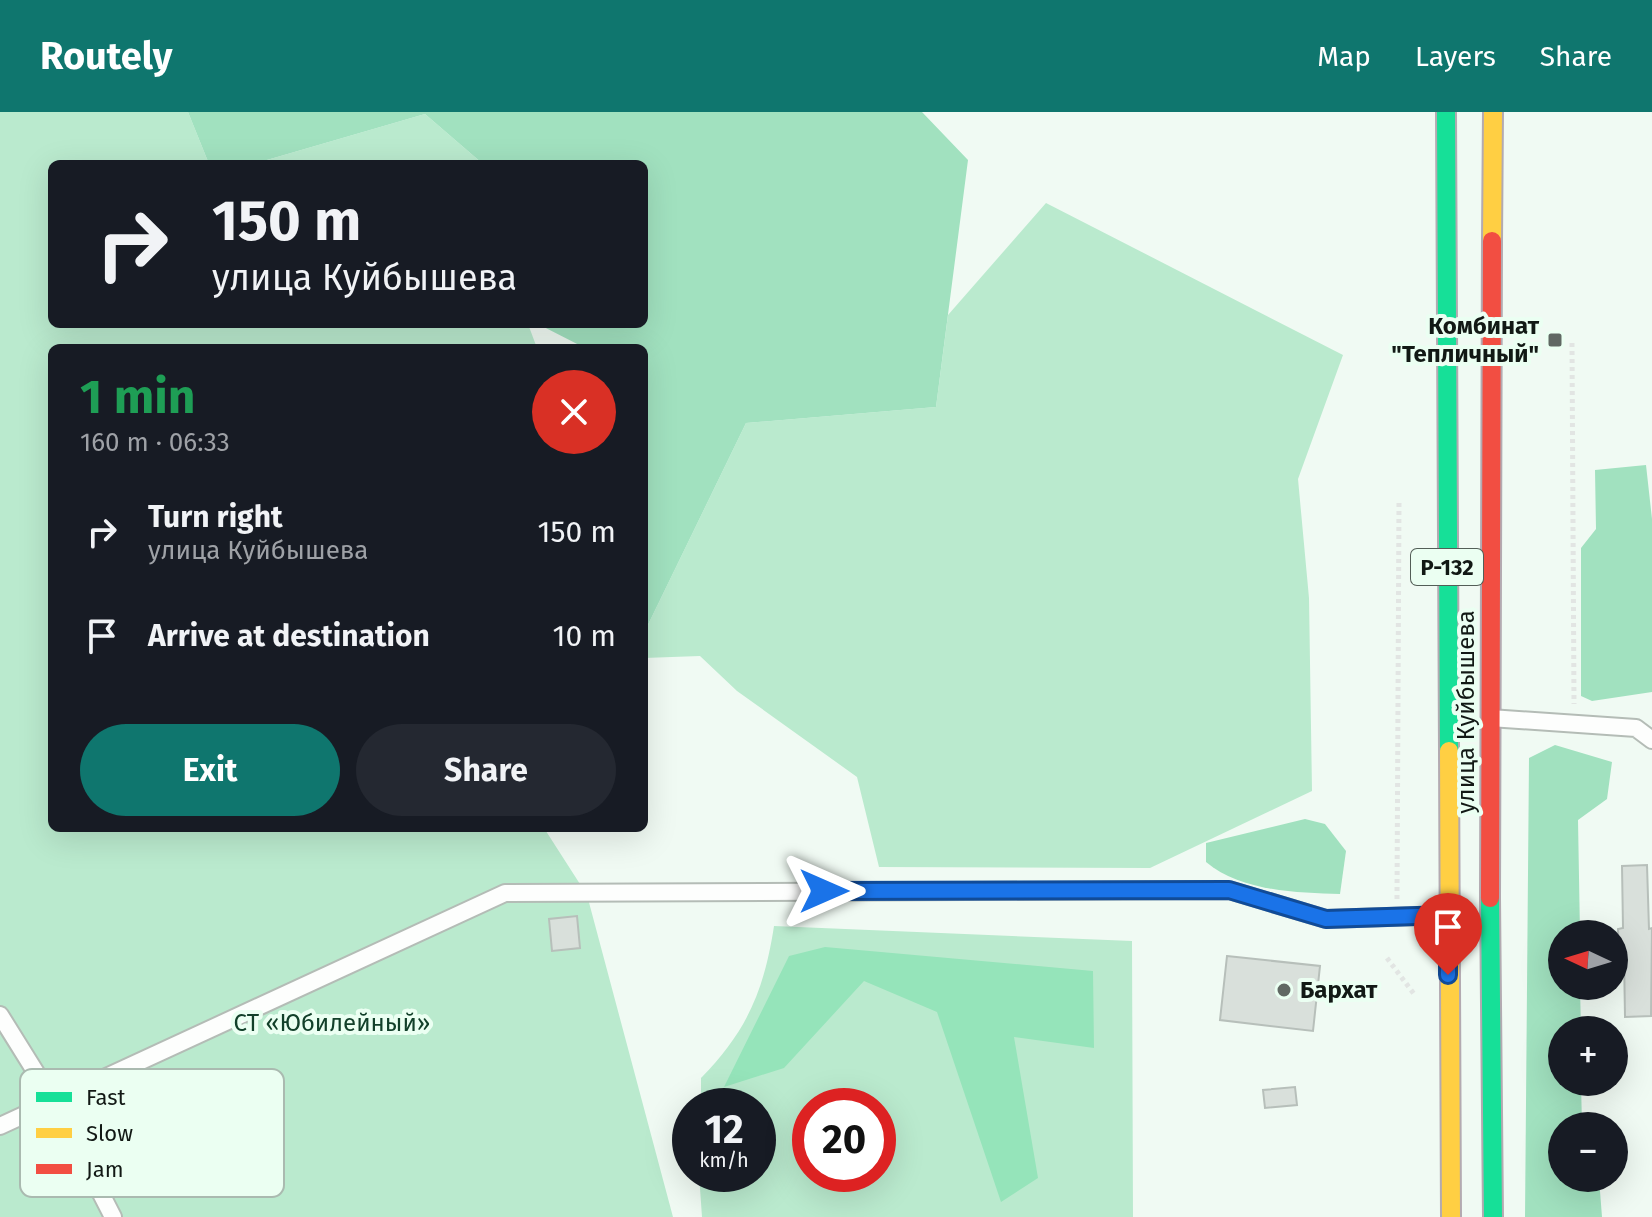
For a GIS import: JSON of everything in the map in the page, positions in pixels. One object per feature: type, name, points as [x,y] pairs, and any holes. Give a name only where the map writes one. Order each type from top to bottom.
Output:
[{"type":"highway","name":"улица Куйбышева","points":[[1446,112],[1451,1217]]},
{"type":"highway","name":"улица Куйбышева","points":[[1493,112],[1489,718],[1493,1217]]},
{"type":"lane","points":[[1489,718],[1574,721],[1636,728],[1652,740]]},
{"type":"lane","points":[[121,1069],[505,893],[1229,890],[1326,919],[1448,915]]},
{"type":"lane","points":[[0,1015],[34,1069]]},
{"type":"lane","points":[[0,1126],[20,1116]]},
{"type":"lane","points":[[103,1197],[113,1217]]},
{"type":"path","points":[[1572,343],[1574,721]]},
{"type":"path","points":[[1397,916],[1399,501]]},
{"type":"green space","name":"СТ «Юбилейный»","points":[[0,112],[188,112],[207,160],[48,160],[48,328],[530,328],[536,344],[48,344],[48,832],[547,832],[587,895],[673,1217],[0,1217]]},
{"type":"green space","points":[[425,114],[478,160],[267,160]]},
{"type":"green space","points":[[1046,203],[1343,355],[1298,479],[1309,598],[1312,791],[1150,868],[879,867],[857,777],[737,691],[700,656],[648,658],[648,625],[746,423],[936,407],[948,315]]},
{"type":"green space","points":[[774,926],[1132,941],[1133,1217],[702,1217],[700,1192],[776,1192],[776,1088],[701,1088],[701,1078],[742,1026],[765,971]]},
{"type":"shaded area","points":[[188,112],[922,112],[968,160],[936,407],[746,423],[648,625],[648,344],[577,344],[546,328],[648,328],[648,160],[478,160],[425,114],[267,160],[207,160]]},
{"type":"shaded area","points":[[1646,465],[1652,519],[1652,692],[1592,701],[1581,696],[1581,548],[1596,529],[1595,470]]},
{"type":"shaded area","points":[[1555,745],[1612,762],[1607,799],[1578,820],[1580,920],[1548,920],[1548,1000],[1580,1000],[1581,1016],[1548,1016],[1548,1096],[1581,1096],[1582,1112],[1548,1112],[1548,1192],[1600,1192],[1602,1217],[1525,1217],[1529,758]]},
{"type":"shaded area","points":[[1305,819],[1325,824],[1346,851],[1340,894],[1252,885],[1220,872],[1206,862],[1206,843]]},
{"type":"shaded area","points":[[825,947],[1093,971],[1094,1048],[1014,1037],[1038,1178],[1001,1202],[937,1012],[864,981],[784,1068],[724,1087],[789,956]]},
{"type":"building","points":[[1647,865],[1649,929],[1652,928],[1651,1016],[1625,1016],[1625,1000],[1628,1000],[1628,920],[1623,920],[1622,866]]},
{"type":"building","points":[[577,916],[580,948],[552,951],[549,919]]},
{"type":"building","points":[[1227,956],[1320,966],[1313,1031],[1220,1020]]},
{"type":"building","points":[[1295,1087],[1297,1105],[1265,1108],[1263,1090]]},
{"type":"traffic: fast","points":[[1446,112],[1449,751]]},
{"type":"traffic: fast","points":[[1490,898],[1493,1217]]},
{"type":"traffic: slow","points":[[1492,241],[1493,112]]},
{"type":"traffic: slow","points":[[1449,751],[1451,1217]]},
{"type":"traffic: jam","points":[[1490,898],[1492,241]]},
{"type":"place","name":"Комбинат \"Тепличный\"","points":[[1555,340]]},
{"type":"place","name":"Бархат","points":[[1284,990]]},
{"type":"route","points":[[824,891],[1229,890],[1326,919],[1448,915],[1448,975]]}]
